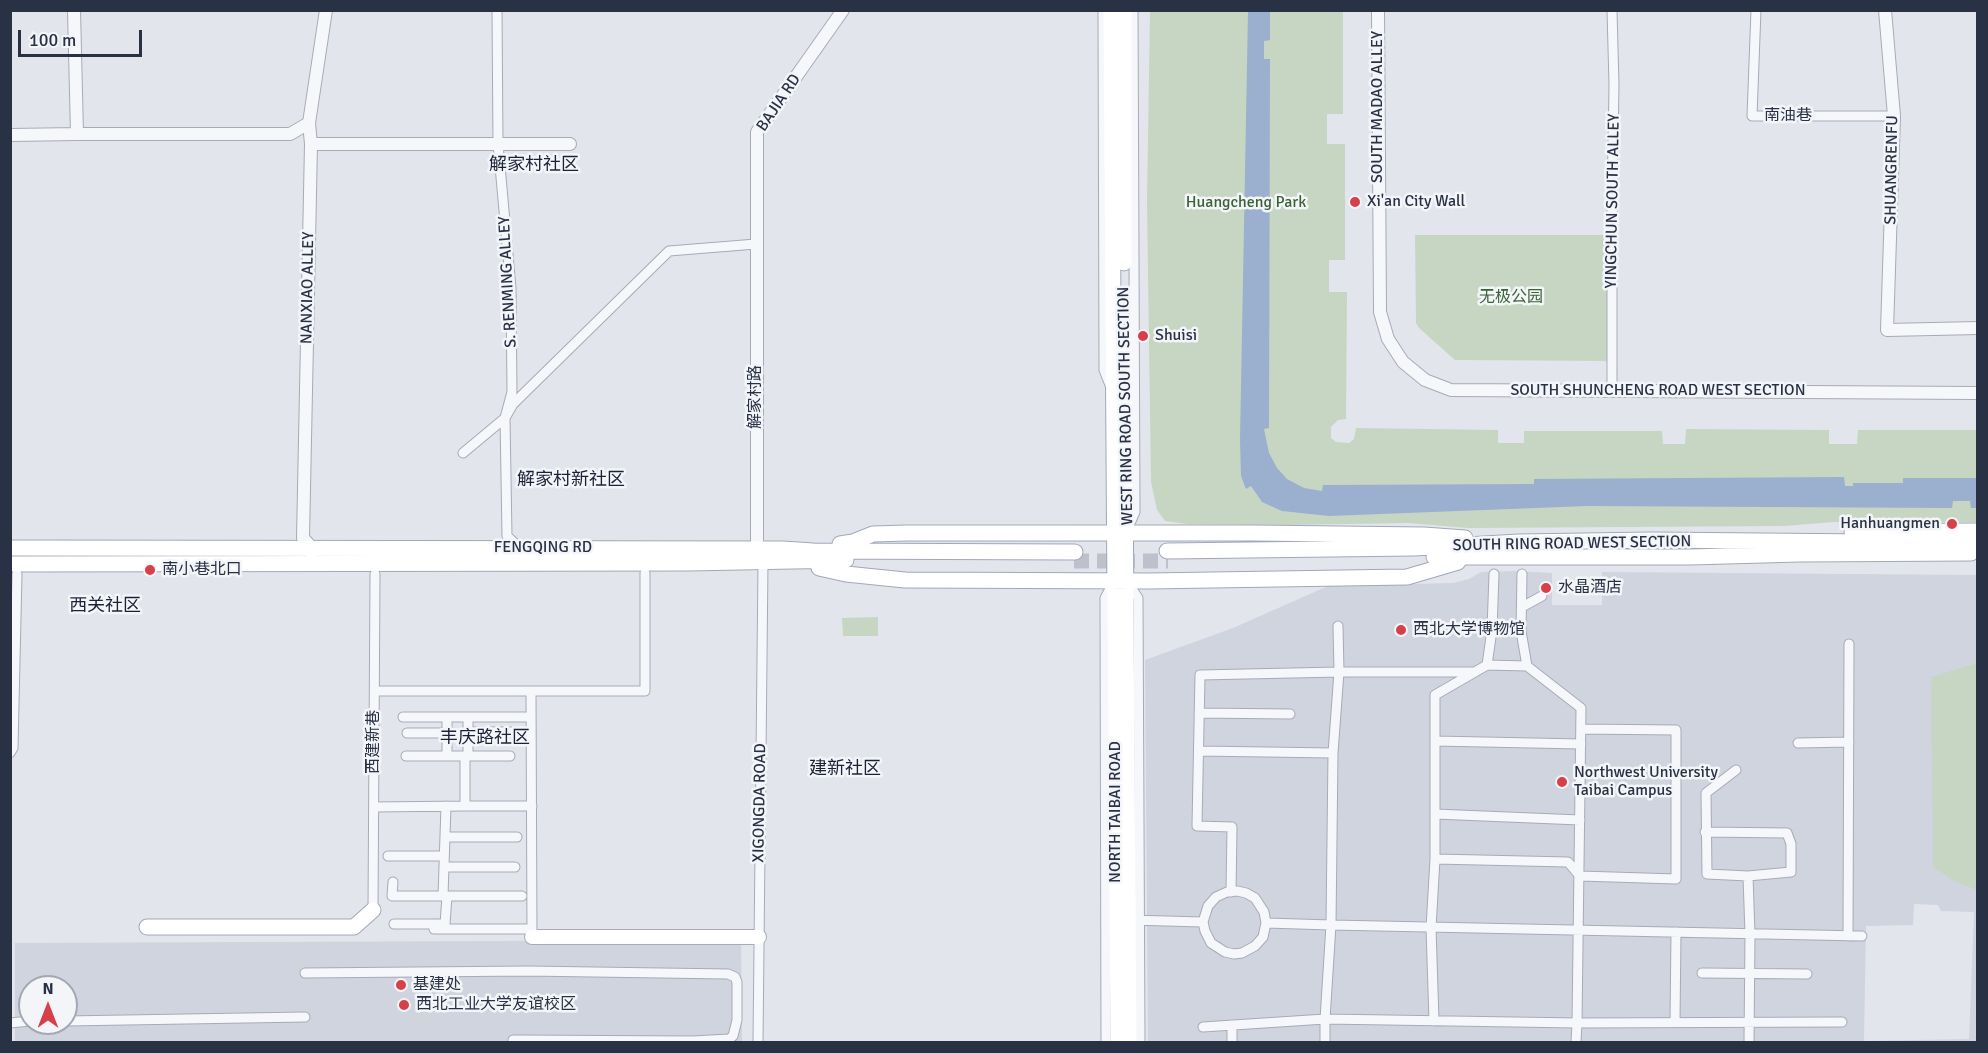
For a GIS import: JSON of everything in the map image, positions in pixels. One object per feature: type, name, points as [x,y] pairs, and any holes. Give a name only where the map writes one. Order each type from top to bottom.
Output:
[{"type":"main road","name":"WEST RING ROAD SOUTH SECTION","points":[[1111,10],[1113,393],[1120,533]]},
{"type":"main road","name":"WEST RING ROAD SOUTH SECTION","points":[[1120,581],[1124,352],[1124,10]]},
{"type":"main road","points":[[1785,541],[1835,532],[1977,531]]},
{"type":"main road","points":[[783,549],[853,542],[873,534],[1424,535],[1496,543]]},
{"type":"main road","name":"SOUTH RING ROAD WEST SECTION","points":[[1977,543],[1652,540],[1496,543],[1167,556],[1977,554]]},
{"type":"main road","name":"FENGQING RD","points":[[10,548],[312,556],[764,558],[783,549],[1075,557],[851,560],[764,558],[520,548],[312,556],[14,569]]},
{"type":"main road","name":"SOUTH RING ROAD WEST SECTION","points":[[1748,556],[1851,564],[1977,563]]},
{"type":"main road","points":[[764,558],[781,566],[824,568],[846,574],[905,580],[1120,581],[1407,577],[1474,557]]},
{"type":"main road","name":"NORTH TAIBAI ROAD","points":[[1120,581],[1134,920],[1130,1042]]},
{"type":"main road","name":"NORTH TAIBAI ROAD","points":[[1118,1042],[1120,581]]},
{"type":"main road","points":[[147,927],[354,927],[373,910]]},
{"type":"main road","points":[[532,933],[759,937]]},
{"type":"street","points":[[74,10],[77,134]]},
{"type":"street","name":"NANXIAO ALLEY","points":[[312,556],[303,538],[311,144],[309,123],[326,10]]},
{"type":"street","name":"S. RENMING ALLEY","points":[[497,10],[498,144],[511,288],[512,392],[505,418],[507,536],[520,548]]},
{"type":"street","name":"BAJIA RD","points":[[756,244],[757,132],[843,10]]},
{"type":"street","name":"WEST RING ROAD SOUTH SECTION","points":[[1103,10],[1104,370],[1113,393]]},
{"type":"street","name":"WEST RING ROAD SOUTH SECTION","points":[[1120,533],[1135,512],[1132,10]]},
{"type":"street","name":"SOUTH MADAO ALLEY","points":[[1378,10],[1380,312]]},
{"type":"street","name":"YINGCHUN SOUTH ALLEY","points":[[1612,10],[1614,85],[1612,391]]},
{"type":"street","name":"南油巷","points":[[1756,10],[1752,116],[1894,116]]},
{"type":"street","name":"SHUANGRENFU","points":[[1885,10],[1894,116],[1887,330],[1977,328]]},
{"type":"street","points":[[10,135],[290,134],[309,123]]},
{"type":"street","points":[[311,144],[570,144]]},
{"type":"street","points":[[464,453],[505,418],[513,404],[669,251],[756,244]]},
{"type":"street","name":"解家村路","points":[[756,244],[764,558]]},
{"type":"street","name":"SOUTH SHUNCHENG ROAD WEST SECTION","points":[[1380,312],[1388,339],[1403,362],[1425,380],[1451,390],[1977,393]]},
{"type":"street","points":[[1124,352],[1135,375]]},
{"type":"street","name":"XIGONGDA ROAD","points":[[758,1042],[764,558]]},
{"type":"street","points":[[10,753],[14,748],[14,569]]},
{"type":"street","name":"西建新巷","points":[[373,910],[375,573]]},
{"type":"street","points":[[375,690],[645,690],[645,573]]},
{"type":"street","points":[[1487,665],[1492,630],[1494,574]]},
{"type":"street","points":[[1522,574],[1521,631],[1527,666]]},
{"type":"street","points":[[1106,1042],[1105,598],[1120,581]]},
{"type":"street","points":[[1522,607],[1542,596]]},
{"type":"street","points":[[1325,1042],[1331,924],[1333,753],[1339,672],[1338,626]]},
{"type":"street","points":[[1492,630],[1521,631]]},
{"type":"street","points":[[1848,936],[1849,644]]},
{"type":"street","points":[[1434,1021],[1431,928],[1435,859],[1435,695],[1487,665],[1527,666],[1581,708],[1576,1042]]},
{"type":"street","points":[[1231,892],[1232,827],[1197,826],[1200,675],[1474,672]]},
{"type":"street","points":[[434,929],[532,933],[531,691]]},
{"type":"street","points":[[1199,713],[1290,714]]},
{"type":"street","points":[[402,717],[531,717]]},
{"type":"street","points":[[447,717],[447,756]]},
{"type":"street","points":[[465,806],[468,717]]},
{"type":"street","points":[[1435,859],[1568,862],[1580,876],[1676,879],[1676,730],[1581,729]]},
{"type":"street","points":[[468,732],[511,732]]},
{"type":"street","points":[[407,733],[447,733]]},
{"type":"street","points":[[1435,741],[1581,744]]},
{"type":"street","points":[[1798,743],[1849,742]]},
{"type":"street","points":[[1198,751],[1333,753]]},
{"type":"street","points":[[406,756],[510,756]]},
{"type":"street","points":[[1706,832],[1787,833],[1791,844],[1791,872],[1748,876],[1707,874],[1706,832],[1706,792],[1736,770]]},
{"type":"street","points":[[394,924],[445,924],[446,806]]},
{"type":"street","points":[[374,807],[532,806]]},
{"type":"street","points":[[1435,814],[1580,820]]},
{"type":"street","points":[[445,837],[517,837]]},
{"type":"street","points":[[388,856],[444,856]]},
{"type":"street","points":[[444,867],[515,867]]},
{"type":"street","points":[[1748,876],[1749,1042]]},
{"type":"street","points":[[393,882],[392,896],[522,896]]},
{"type":"street","points":[[1231,892],[1246,893],[1254,898],[1264,912],[1266,923],[1263,937],[1255,946],[1242,953],[1234,954],[1225,952],[1211,943],[1203,922],[1208,906],[1216,897],[1231,892]]},
{"type":"street","points":[[1140,1042],[1134,920],[1203,922]]},
{"type":"street","points":[[1266,923],[1862,936]]},
{"type":"street","points":[[1675,1023],[1676,932]]},
{"type":"street","points":[[305,973],[528,971],[728,974],[735,977],[737,982],[737,1020],[733,1036],[729,1039],[693,1041],[513,1040],[513,1042]]},
{"type":"street","points":[[1702,973],[1807,974]]},
{"type":"street","points":[[78,1021],[305,1017]]},
{"type":"street","points":[[1203,1027],[1325,1019],[1577,1023],[1842,1022]]},
{"type":"street","points":[[1232,1025],[1232,1042]]},
{"type":"shaded area","name":"Northwest University Taibai Campus","points":[[1481,572],[1552,573],[1552,605],[1602,605],[1602,572],[1977,575],[1977,1042],[1148,1042],[1145,660],[1233,628],[1328,586],[1453,583],[1469,579]],"holes":[[[1914,904],[1938,905],[1941,911],[1974,912],[1969,1039],[1864,1041],[1866,926],[1913,925]]]},
{"type":"shaded area","name":"西北工业大学友谊校区","points":[[741,940],[742,1042],[15,1042],[15,943]]},
{"type":"green space","name":"Huangcheng Park","points":[[1150,11],[1343,11],[1343,114],[1327,114],[1327,144],[1345,144],[1345,260],[1329,260],[1329,292],[1347,292],[1346,419],[1338,420],[1331,427],[1331,438],[1336,442],[1349,443],[1354,439],[1356,428],[1498,430],[1498,443],[1524,443],[1524,431],[1662,431],[1663,444],[1685,444],[1686,429],[1829,430],[1829,444],[1857,444],[1858,430],[1977,430],[1977,522],[1468,528],[1408,523],[1288,525],[1187,524],[1165,521],[1157,510],[1151,482],[1147,202]]},
{"type":"green space","name":"无极公园","points":[[1415,235],[1608,235],[1608,361],[1455,360],[1416,323]]},
{"type":"green space","points":[[878,617],[878,636],[843,636],[842,618]]},
{"type":"green space","points":[[1978,663],[1977,890],[1954,881],[1933,867],[1931,677]]},
{"type":"water","points":[[1248,11],[1270,11],[1270,40],[1264,41],[1264,59],[1270,59],[1269,428],[1264,429],[1269,453],[1277,468],[1287,479],[1304,488],[1322,491],[1323,485],[1534,484],[1534,479],[1844,477],[1845,486],[1853,486],[1853,483],[1903,483],[1903,478],[1977,478],[1977,508],[1971,508],[1970,501],[1953,501],[1952,508],[1587,506],[1329,516],[1282,511],[1262,502],[1251,486],[1246,489],[1241,476]]},
{"type":"tunnel","points":[[1074,561],[1168,561]]},
{"type":"place","name":"Xi'an City Wall","points":[[1355,202]]},
{"type":"place","name":"Shuisi","points":[[1143,336]]},
{"type":"place","name":"Hanhuangmen","points":[[1952,524]]},
{"type":"place","name":"南小巷北口","points":[[150,570]]},
{"type":"place","name":"水晶酒店","points":[[1546,588]]},
{"type":"place","name":"西北大学博物馆","points":[[1401,630]]},
{"type":"place","name":"Northwest University Taibai Campus","points":[[1562,782]]},
{"type":"place","name":"基建处","points":[[401,985]]},
{"type":"place","name":"西北工业大学友谊校区","points":[[404,1005]]},
{"type":"district","name":"解家村社区","points":[[534,165]]},
{"type":"district","name":"解家村新社区","points":[[571,480]]},
{"type":"district","name":"西关社区","points":[[105,606]]},
{"type":"district","name":"丰庆路社区","points":[[485,738]]},
{"type":"district","name":"建新社区","points":[[845,769]]}]
